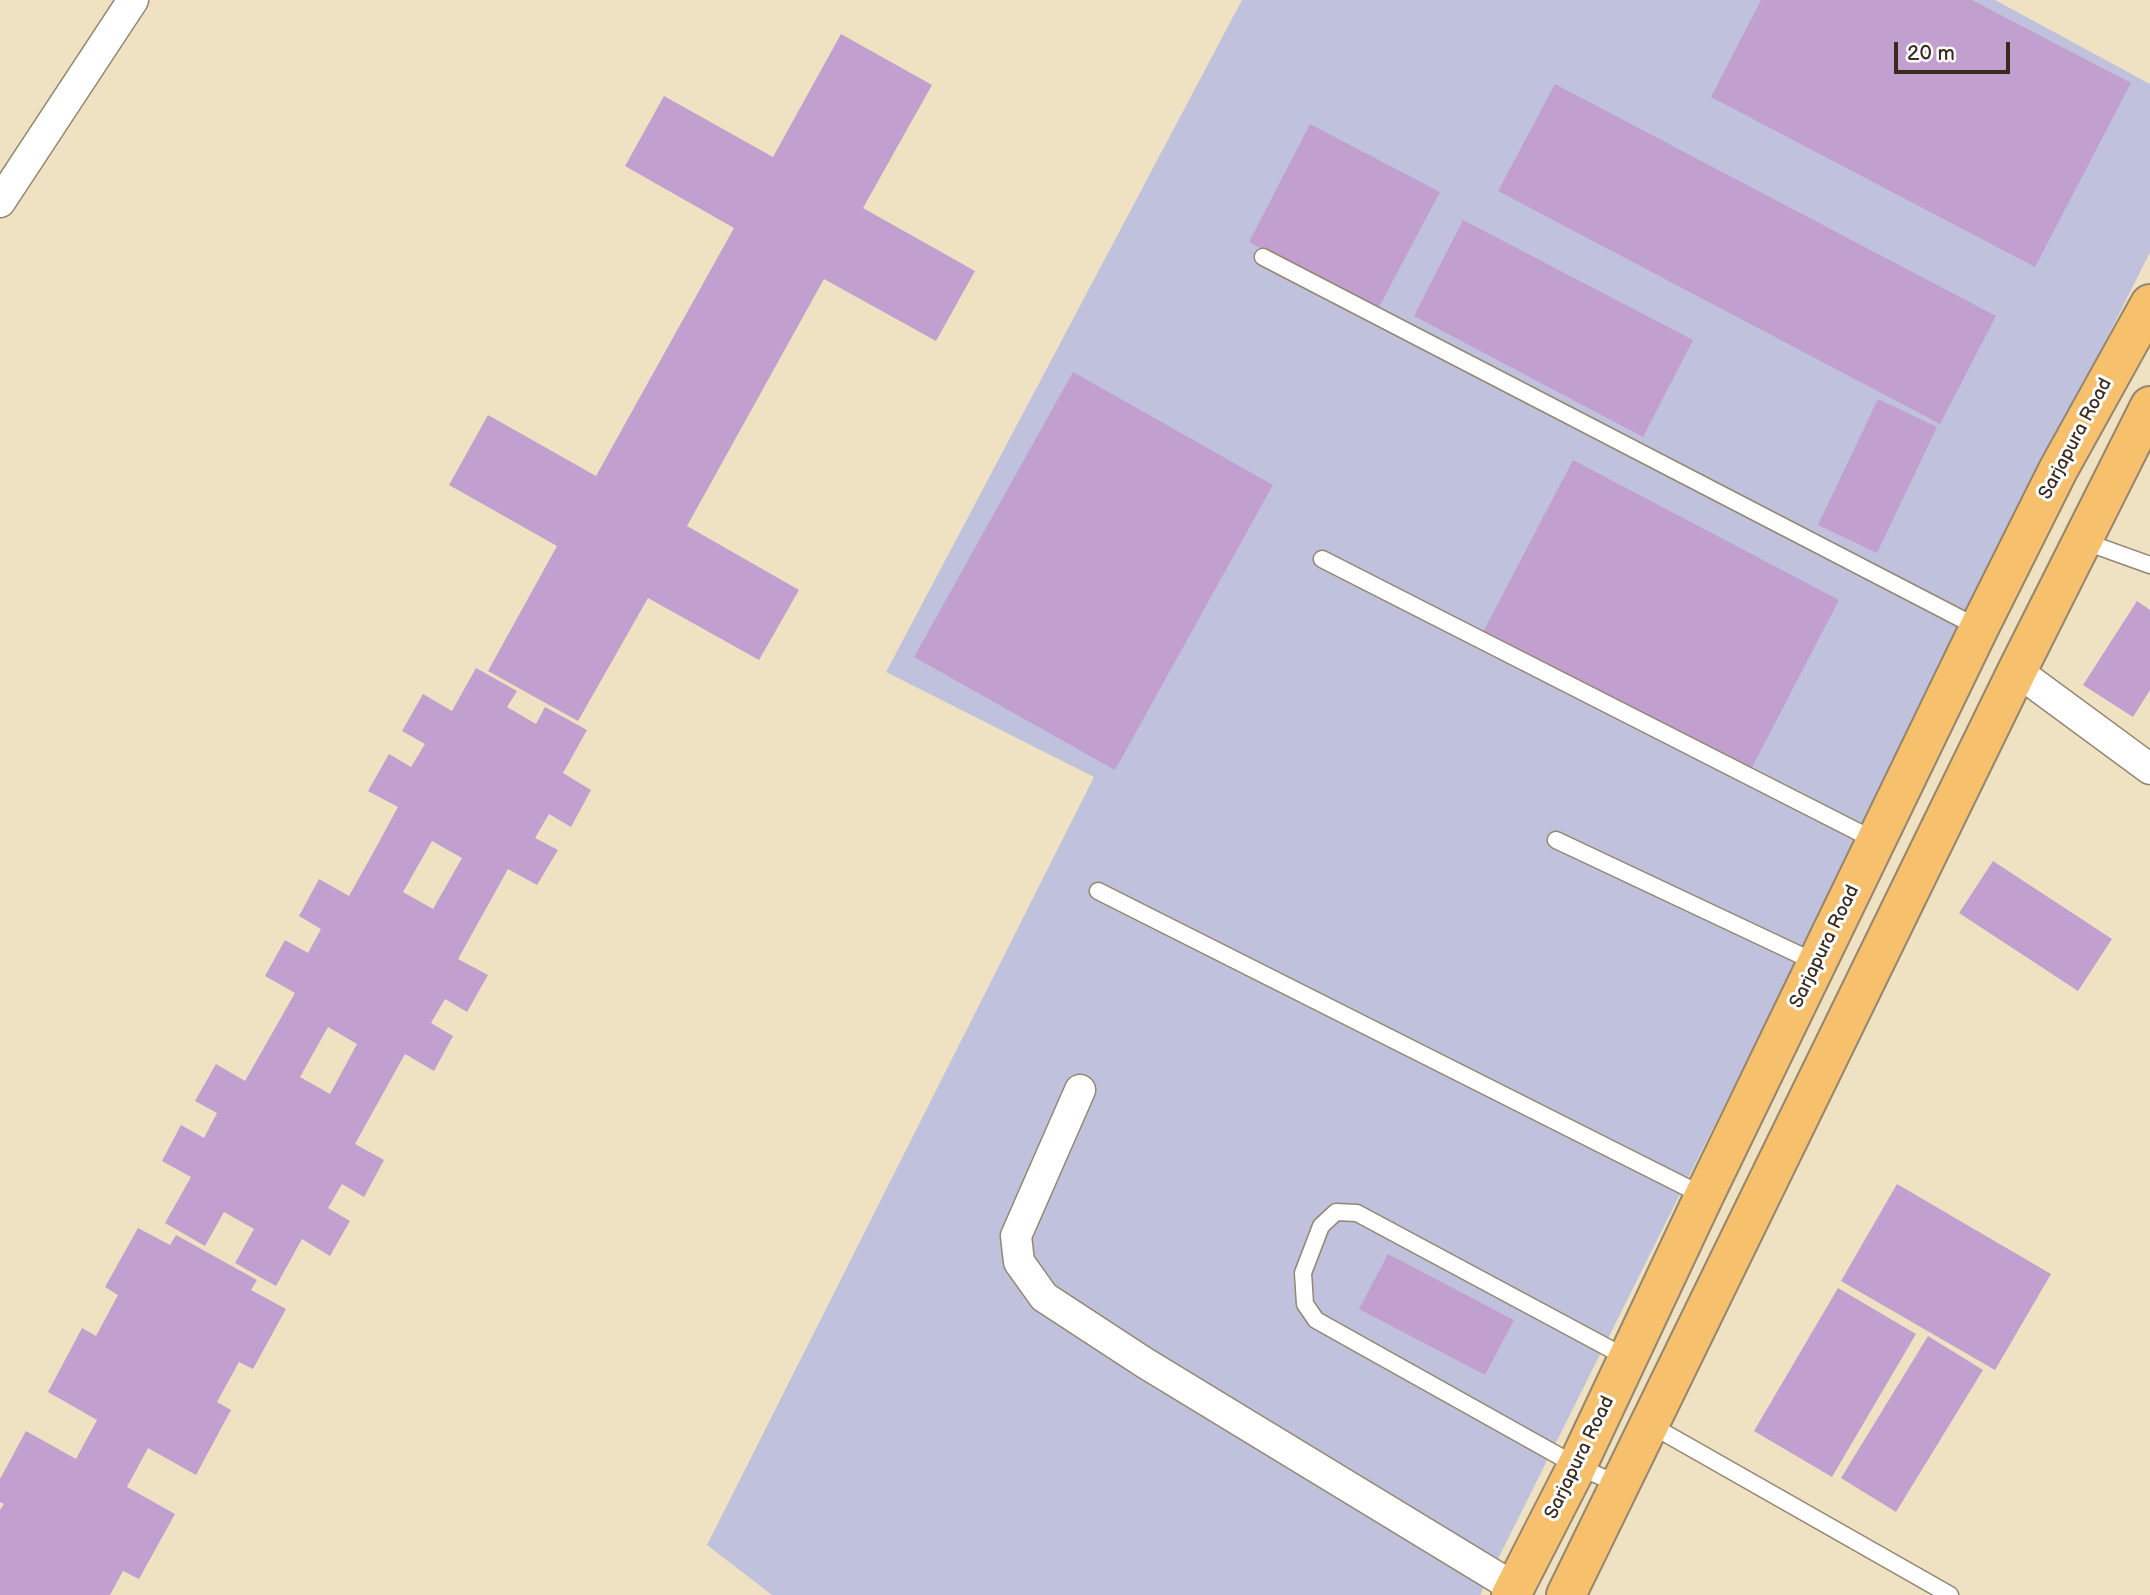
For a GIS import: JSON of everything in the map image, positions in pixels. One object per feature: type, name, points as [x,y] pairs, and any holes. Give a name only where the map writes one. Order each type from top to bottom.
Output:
[{"type":"main road","name":"Sarjapura Road","points":[[1513,1591],[1629,1359],[1704,1196],[1979,628],[2058,470],[2150,304]]},
{"type":"main road","points":[[1566,1595],[2017,671],[2104,498],[2145,431]]},
{"type":"main road","points":[[2058,470],[2104,498]]},
{"type":"street","points":[[0,202],[134,0]]},
{"type":"street","points":[[2017,671],[2150,769]]},
{"type":"street","points":[[1080,1090],[1016,1236],[1019,1262],[1044,1297],[1144,1363],[1513,1591]]},
{"type":"lane","points":[[1263,257],[1979,628]]},
{"type":"lane","points":[[2082,541],[2150,565]]},
{"type":"lane","points":[[1322,559],[1876,841]]},
{"type":"lane","points":[[1556,840],[1817,963]]},
{"type":"lane","points":[[1098,891],[1704,1196]]},
{"type":"lane","points":[[1620,1485],[1577,1466],[1317,1320],[1305,1304],[1303,1273],[1321,1226],[1336,1212],[1357,1213],[1629,1359]]},
{"type":"lane","points":[[1649,1424],[1950,1595]]},
{"type":"shaded area","points":[[1242,0],[1995,0],[2150,84],[2150,252],[1480,1595],[772,1595],[707,1545],[1094,777],[886,672]]},
{"type":"building","points":[[1761,0],[1972,0],[2131,83],[2035,267],[1711,97]]},
{"type":"building","points":[[841,34],[932,85],[863,208],[975,271],[936,341],[824,279],[687,526],[799,590],[759,660],[648,598],[578,721],[488,671],[557,546],[449,485],[488,415],[596,476],[734,228],[625,166],[664,96],[773,157]]},
{"type":"building","points":[[1555,84],[1996,316],[1940,424],[1498,191]]},
{"type":"building","points":[[1310,124],[1440,192],[1378,309],[1249,242]]},
{"type":"building","points":[[1463,220],[1693,340],[1643,437],[1414,316]]},
{"type":"building","points":[[1073,372],[1273,485],[1115,770],[914,657]]},
{"type":"building","points":[[1878,399],[1937,427],[1877,553],[1818,525]]},
{"type":"building","points":[[1573,460],[1839,600],[1748,775],[1482,634]]},
{"type":"building","points":[[2137,601],[2150,610],[2150,690],[2133,717],[2083,685]]},
{"type":"building","points":[[476,668],[517,691],[507,707],[536,724],[545,707],[587,730],[563,773],[591,790],[571,827],[549,814],[535,838],[558,850],[537,885],[508,869],[458,959],[488,975],[467,1012],[445,999],[431,1023],[453,1036],[434,1071],[405,1054],[355,1144],[384,1160],[364,1197],[342,1184],[328,1208],[350,1221],[330,1256],[302,1239],[276,1286],[235,1263],[254,1229],[224,1212],[205,1246],[165,1223],[191,1177],[162,1161],[181,1125],[204,1138],[217,1113],[195,1101],[216,1064],[245,1081],[295,993],[265,976],[285,940],[308,953],[321,929],[299,916],[319,879],[349,896],[398,807],[368,791],[389,754],[411,767],[425,744],[402,731],[423,694],[452,711]],"holes":[[[432,841],[462,858],[433,909],[403,892]],[[328,1027],[357,1044],[330,1094],[300,1077]]]},
{"type":"building","points":[[1993,861],[2112,939],[2078,991],[1959,913]]},
{"type":"building","points":[[1897,1184],[2051,1274],[1995,1370],[1841,1281]]},
{"type":"building","points":[[138,1228],[170,1245],[176,1235],[257,1280],[251,1290],[286,1309],[253,1369],[239,1362],[217,1402],[231,1410],[196,1475],[148,1448],[127,1487],[175,1514],[139,1579],[123,1571],[110,1595],[0,1595],[0,1510],[4,1504],[0,1502],[0,1479],[26,1431],[76,1459],[97,1420],[48,1392],[82,1328],[96,1336],[118,1295],[105,1287]]},
{"type":"building","points":[[1388,1254],[1514,1320],[1485,1375],[1359,1309]]},
{"type":"building","points":[[1838,1288],[1916,1334],[1832,1477],[1754,1431]]},
{"type":"building","points":[[1928,1336],[1983,1370],[1896,1512],[1841,1478]]}]
